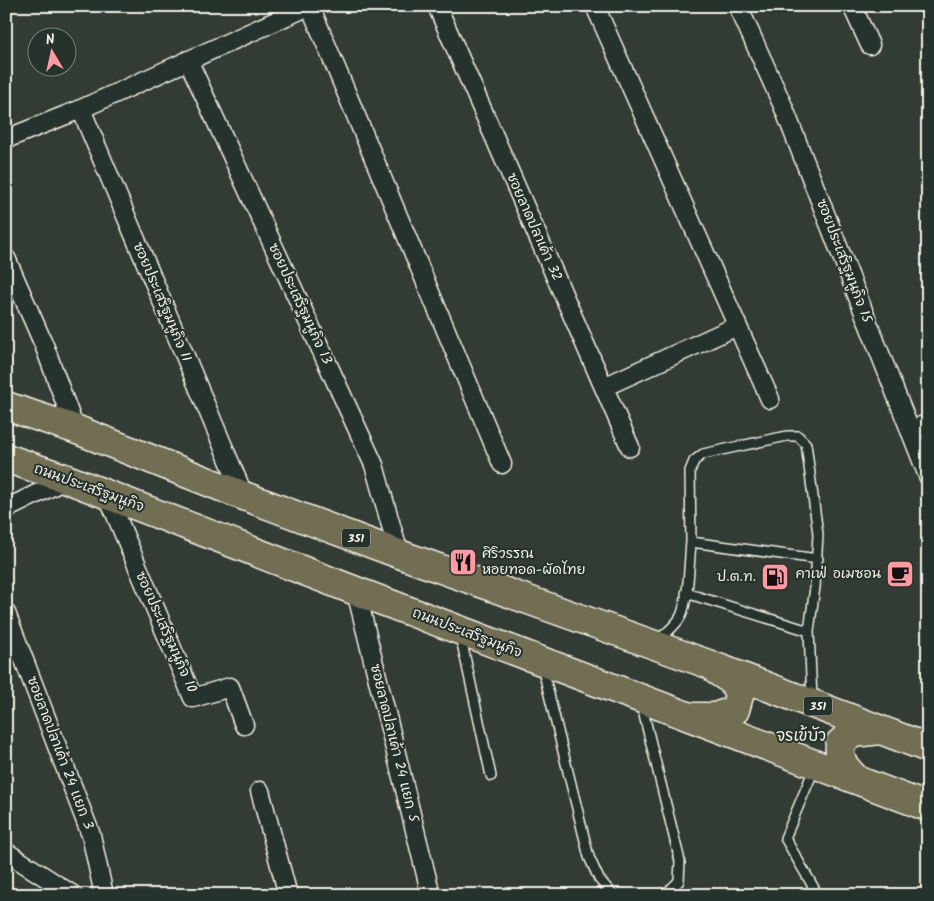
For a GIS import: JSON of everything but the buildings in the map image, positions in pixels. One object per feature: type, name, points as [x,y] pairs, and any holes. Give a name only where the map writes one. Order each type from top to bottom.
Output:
[{"type":"main road","name":"351","points":[[6,406],[75,429],[244,496],[399,554],[708,664],[928,748]]},
{"type":"main road","name":"ถนนประเสริฐมนูกิจ","points":[[6,458],[107,494],[356,591],[928,807]]},
{"type":"main road","points":[[689,717],[715,717],[735,710],[739,696],[734,682],[708,664]]},
{"type":"main road","points":[[857,780],[843,767],[839,754],[840,743],[853,733],[881,730]]},
{"type":"street","points":[[6,139],[81,109],[309,6],[502,464]]},
{"type":"street","name":"ซอยลาดปลาเค้า 32","points":[[437,6],[630,447]]},
{"type":"street","points":[[595,6],[770,399]]},
{"type":"street","name":"ซอยประเสริฐมนูกิจ 15","points":[[738,6],[783,106],[928,476]]},
{"type":"street","points":[[852,6],[870,45]]},
{"type":"street","name":"ซอยประเสริฐมนูกิจ 13","points":[[188,60],[374,465],[399,554]]},
{"type":"street","name":"ซอยประเสริฐมนูกิจ 11","points":[[81,109],[244,496]]},
{"type":"street","points":[[6,258],[44,345],[75,429]]},
{"type":"street","points":[[604,387],[737,326]]},
{"type":"street","points":[[910,431],[928,423]]},
{"type":"street","points":[[6,509],[67,479]]},
{"type":"street","name":"ซอยประเสริฐมนูกิจ 10","points":[[107,494],[193,698],[230,687],[244,725]]},
{"type":"street","name":"ซอยลาดปลาเค้า 24 แยก 5","points":[[356,591],[432,895]]},
{"type":"street","name":"ซอยลาดปลาเค้า 24 แยก 3","points":[[6,614],[91,835],[104,895]]},
{"type":"street","points":[[260,790],[288,895]]},
{"type":"street","points":[[6,852],[73,895]]},
{"type":"lane","points":[[653,645],[672,628],[681,616],[686,593],[691,542],[690,471],[694,461],[703,454],[787,436],[798,436],[806,444],[818,534],[818,559],[809,631],[812,704]]},
{"type":"lane","points":[[691,542],[818,559]]},
{"type":"lane","points":[[686,593],[809,631]]},
{"type":"lane","points":[[459,629],[491,776]]},
{"type":"lane","points":[[541,660],[589,857],[600,879],[613,895]]},
{"type":"lane","points":[[640,698],[680,861],[679,881],[662,895]]},
{"type":"lane","points":[[816,764],[786,838],[818,895]]},
{"type":"place","name":"ศิริวรรณ หอยทอด-ผัดไทย","points":[[463,562]]},
{"type":"place","name":"คาเฟ่ อเมซอน","points":[[900,574]]},
{"type":"place","name":"ป.ต.ท.","points":[[775,577]]},
{"type":"district","name":"จรเข้บัว","points":[[801,736]]}]
